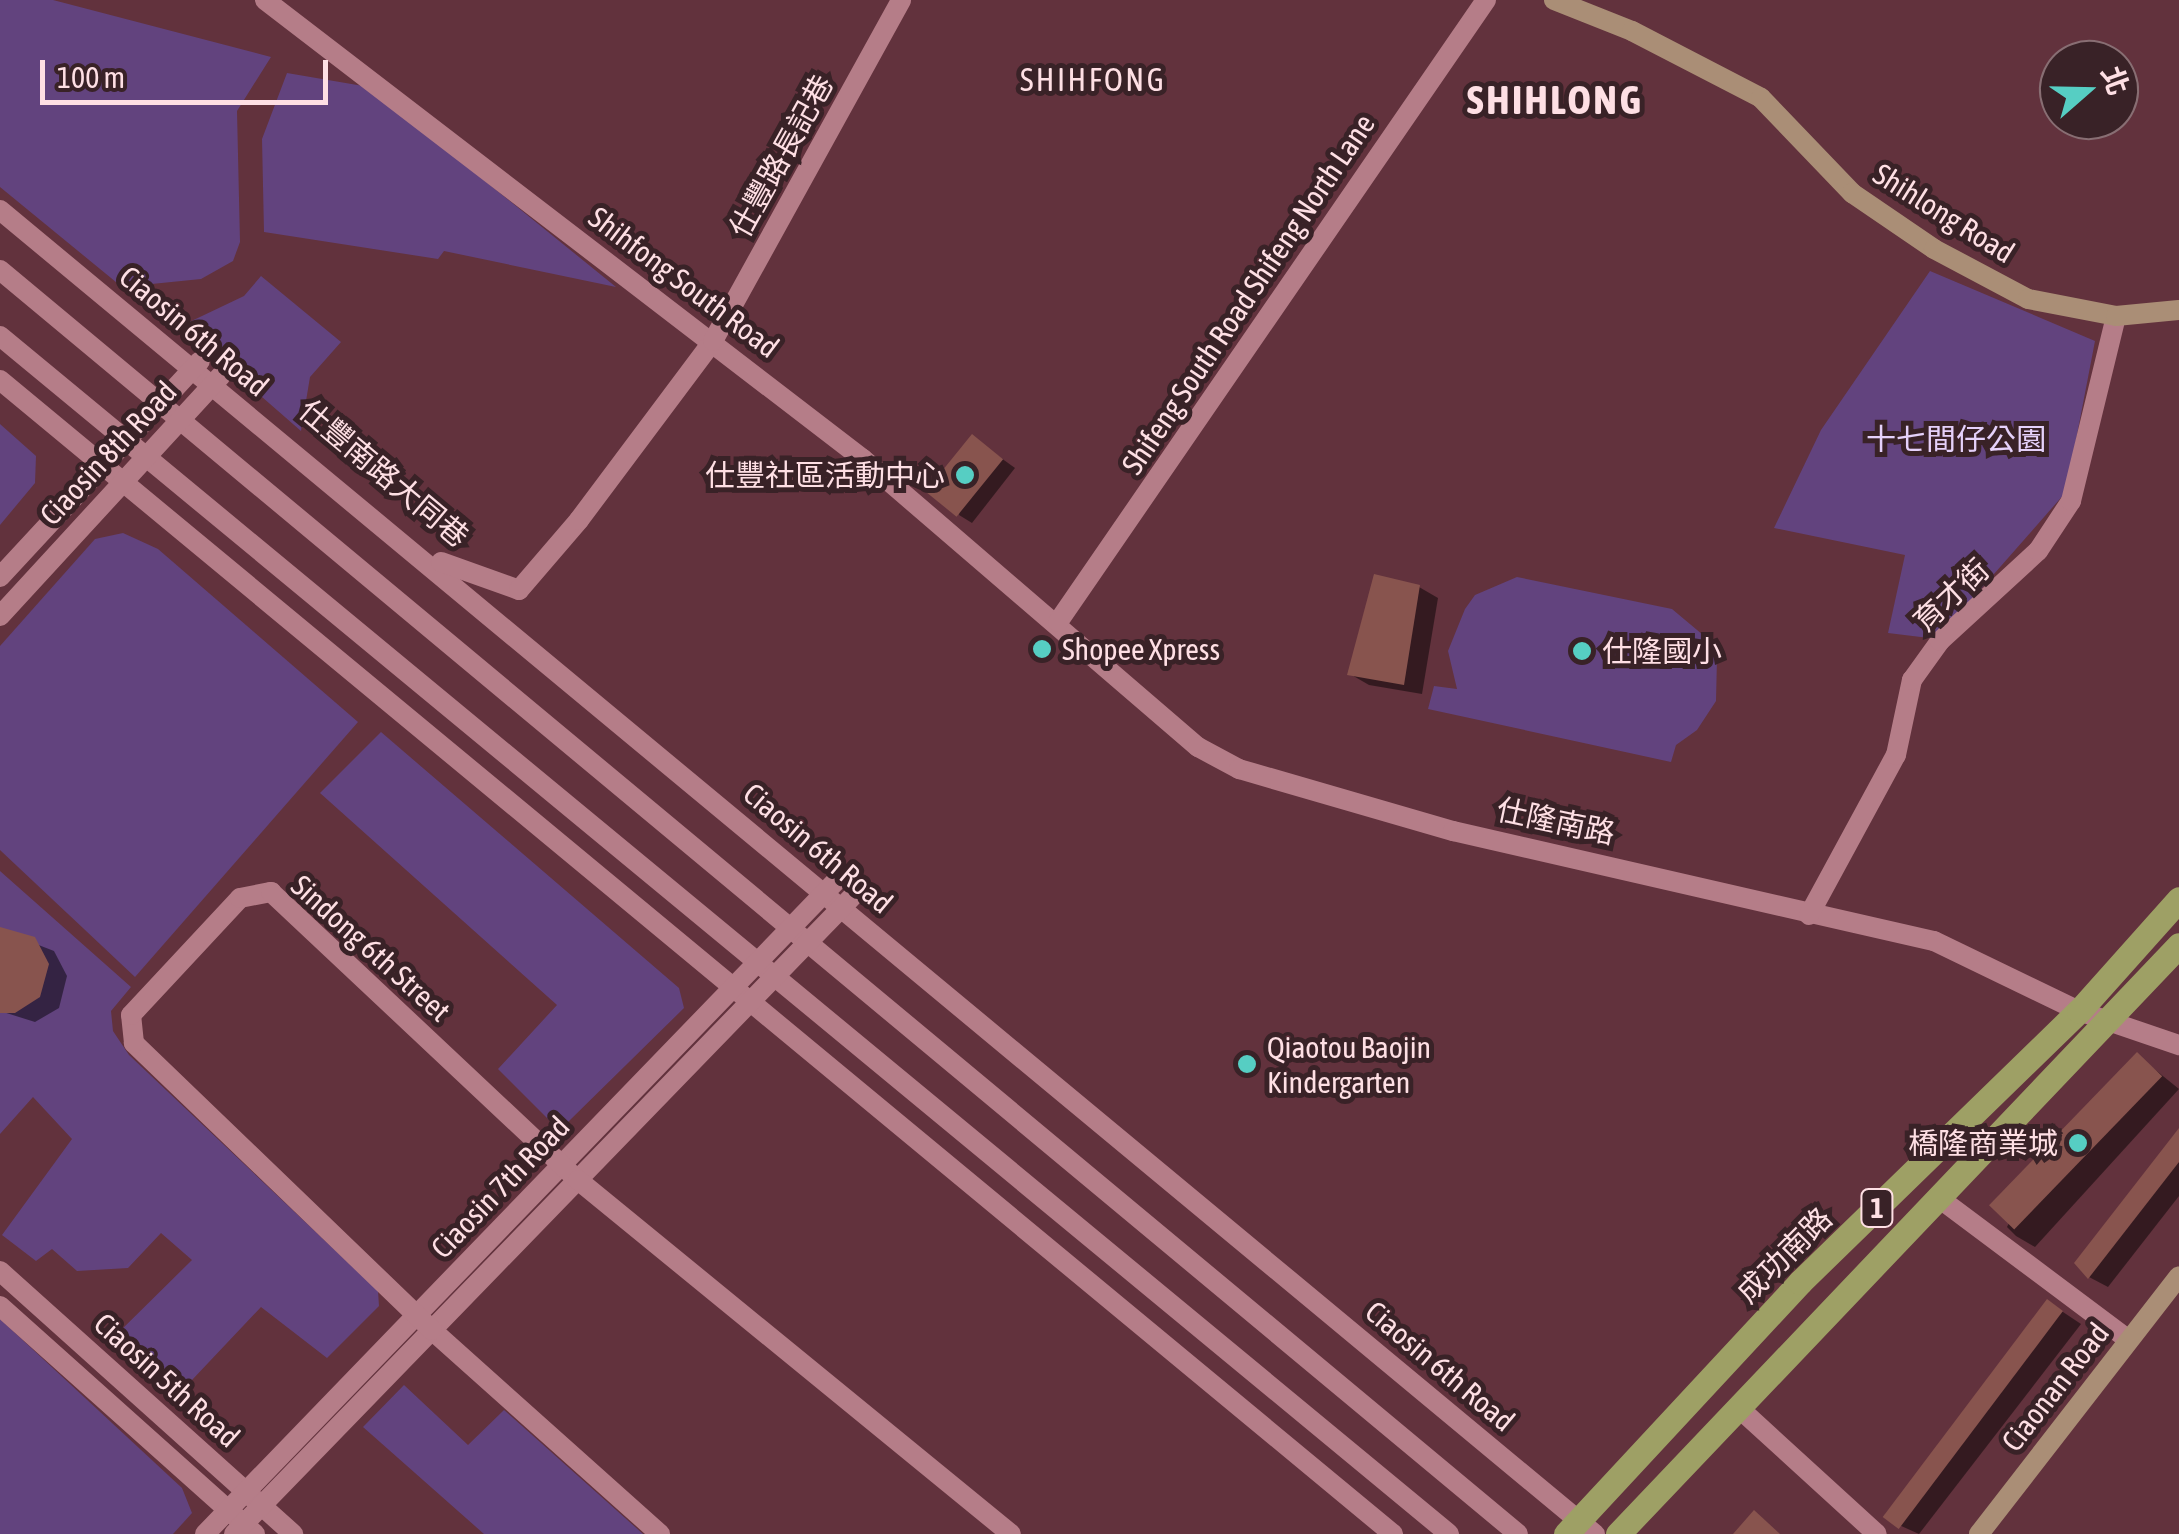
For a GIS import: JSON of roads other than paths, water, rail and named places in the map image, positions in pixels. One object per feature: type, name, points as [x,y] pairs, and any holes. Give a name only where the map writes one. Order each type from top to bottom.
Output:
[{"type":"main road","name":"成功南路","points":[[1580,1529],[1800,1282],[2079,1011],[2179,899]]},
{"type":"main road","name":"1","points":[[1618,1534],[2179,945]]},
{"type":"street","name":"Shihfong South Road","points":[[265,0],[713,340],[1058,622]]},
{"type":"street","name":"仕豐路長記巷","points":[[578,520],[713,340],[901,0]]},
{"type":"street","name":"Shifeng South Road Shifeng North Lane","points":[[1058,622],[1486,0]]},
{"type":"street","name":"Shihlong Road","points":[[1554,0],[1632,31],[1762,98],[1852,192],[1934,249],[2028,298],[2116,316],[2179,310]]},
{"type":"street","name":"Ciaosin 6th Road","points":[[0,210],[197,364],[840,894],[1580,1529]]},
{"type":"street","points":[[0,270],[1518,1534]]},
{"type":"street","name":"育才街","points":[[1809,915],[1896,755],[1912,680],[1940,641],[2038,551],[2072,501],[2116,316]]},
{"type":"street","points":[[154,319],[197,364]]},
{"type":"street","points":[[0,336],[1449,1534]]},
{"type":"street","name":"Ciaosin 8th Road","points":[[0,577],[197,364]]},
{"type":"street","points":[[0,380],[1393,1534]]},
{"type":"street","name":"Ciaosin 8th Road","points":[[0,616],[216,380]]},
{"type":"street","name":"仕豐南路大同巷","points":[[216,380],[452,571],[519,590],[578,520]]},
{"type":"street","name":"仕隆南路","points":[[1058,622],[1198,747],[1239,769],[1454,831],[1677,877],[1809,915],[1934,941],[2079,1011],[2179,1045]]},
{"type":"street","name":"Sindong 6th Street","points":[[660,1534],[424,1323],[134,1043],[130,1015],[240,898],[271,892],[571,1173],[1011,1534]]},
{"type":"street","name":"Ciaosin 7th Road","points":[[205,1534],[240,1526],[254,1499],[840,894]]},
{"type":"street","points":[[1939,1198],[2129,1340]]},
{"type":"street","name":"Ciaosin 5th Road","points":[[0,1271],[293,1534]]},
{"type":"street","name":"Ciaonan Road","points":[[1979,1534],[2179,1276]]},
{"type":"street","name":"Ciaosin 5th Road","points":[[0,1306],[240,1526]]},
{"type":"street","points":[[1740,1409],[1877,1534]]},
{"type":"place","name":"仕豐社區活動中心","points":[[965,475]]},
{"type":"place","name":"Shopee Xpress","points":[[1042,649]]},
{"type":"place","name":"仕隆國小","points":[[1582,651]]},
{"type":"place","name":"Qiaotou Baojin Kindergarten","points":[[1247,1064]]},
{"type":"place","name":"橋隆商業城","points":[[2078,1143]]},
{"type":"district","name":"SHIHFONG","points":[[1093,80]]},
{"type":"district","name":"SHIHLONG","points":[[1555,100]]},
{"type":"park label","name":"十七間仔公園","points":[[1956,439]]}]
